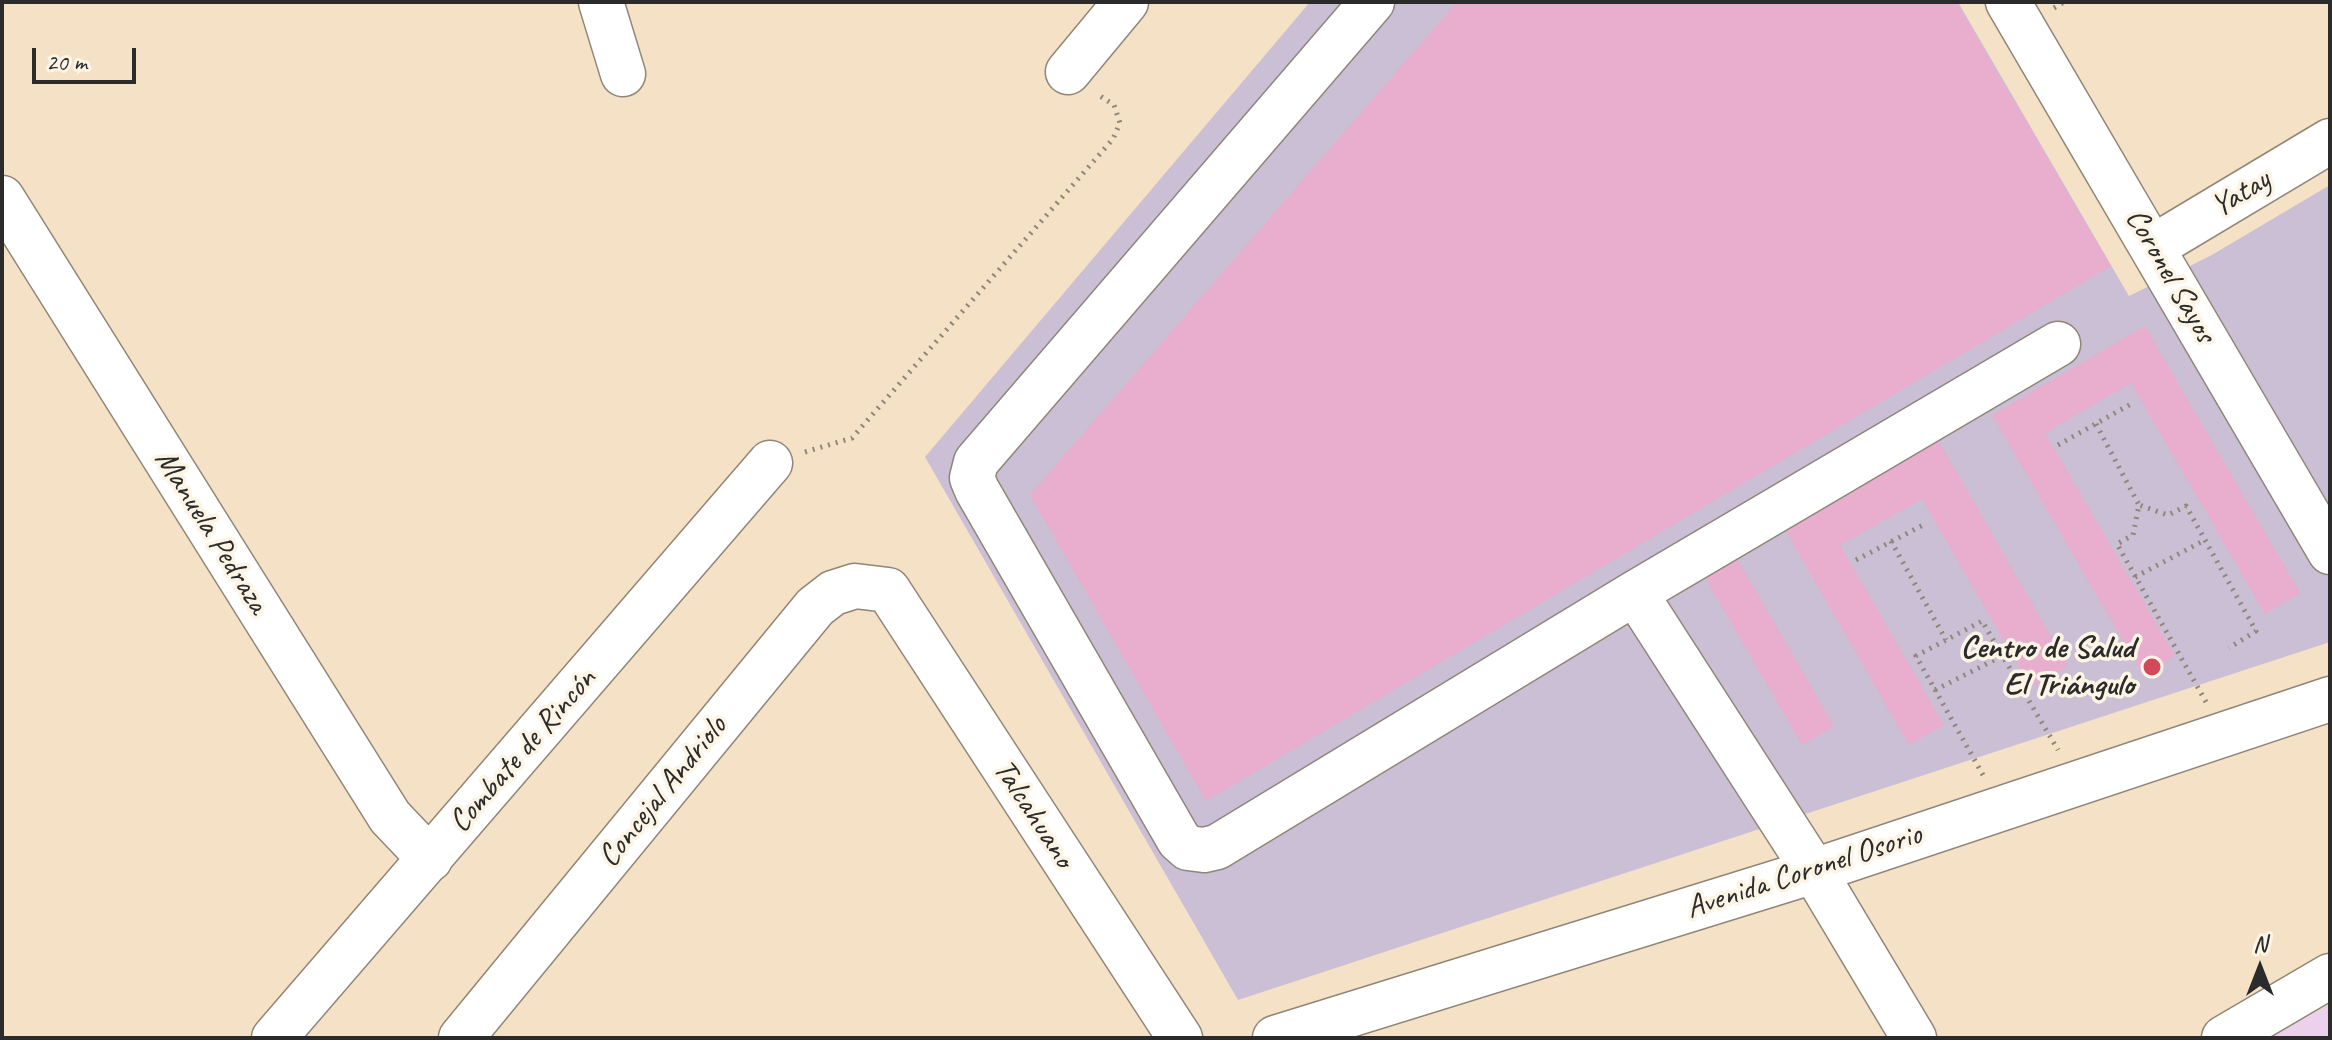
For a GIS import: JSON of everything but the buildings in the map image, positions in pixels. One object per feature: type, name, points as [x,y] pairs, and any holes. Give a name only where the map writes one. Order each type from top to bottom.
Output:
[{"type":"street","points":[[601,2],[623,74]]},
{"type":"street","points":[[1068,72],[1126,2]]},
{"type":"street","points":[[1372,2],[976,462],[972,478],[1179,840],[1188,848],[1204,850],[1217,847],[1635,593],[2058,344]]},
{"type":"street","name":"Coronel Sayos","points":[[2008,2],[2330,552]]},
{"type":"street","name":"Yatay","points":[[2153,247],[2330,141]]},
{"type":"street","name":"Manuela Pedraza","points":[[2,198],[390,817],[430,859]]},
{"type":"street","name":"Combate de Rincón","points":[[274,1038],[770,463]]},
{"type":"street","name":"Concejal Andriolo","points":[[461,1038],[815,607],[833,593],[855,586],[888,590]]},
{"type":"street","name":"Talcahuano","points":[[888,590],[1180,1038]]},
{"type":"street","points":[[1635,593],[1814,871],[1914,1038]]},
{"type":"street","name":"Avenida Coronel Osorio","points":[[1275,1038],[1814,871],[2330,699]]},
{"type":"street","points":[[2224,1038],[2330,976]]},
{"type":"path","points":[[770,463],[852,438],[1113,139],[1120,123],[1114,105],[1068,72]]},
{"type":"path","points":[[2058,445],[2131,404]]},
{"type":"path","points":[[2096,424],[2139,505],[2133,535],[2117,544],[2224,734]]},
{"type":"path","points":[[2139,505],[2168,515],[2186,506],[2256,631],[2229,648]]},
{"type":"path","points":[[1856,560],[1925,524]]},
{"type":"path","points":[[2135,577],[2205,540]]},
{"type":"path","points":[[1891,541],[1946,640]]},
{"type":"path","points":[[2001,807],[1916,656],[1982,621],[2077,782]]},
{"type":"path","points":[[1935,690],[2002,656]]},
{"type":"shaded area","points":[[1310,2],[1958,2],[2129,296],[2210,256],[2330,185],[2330,642],[1238,1000],[925,457]]},
{"type":"shaded area","points":[[2330,1004],[2330,1038],[2270,1038]]},
{"type":"place","name":"Centro de Salud El Triángulo","points":[[2152,667]]}]
